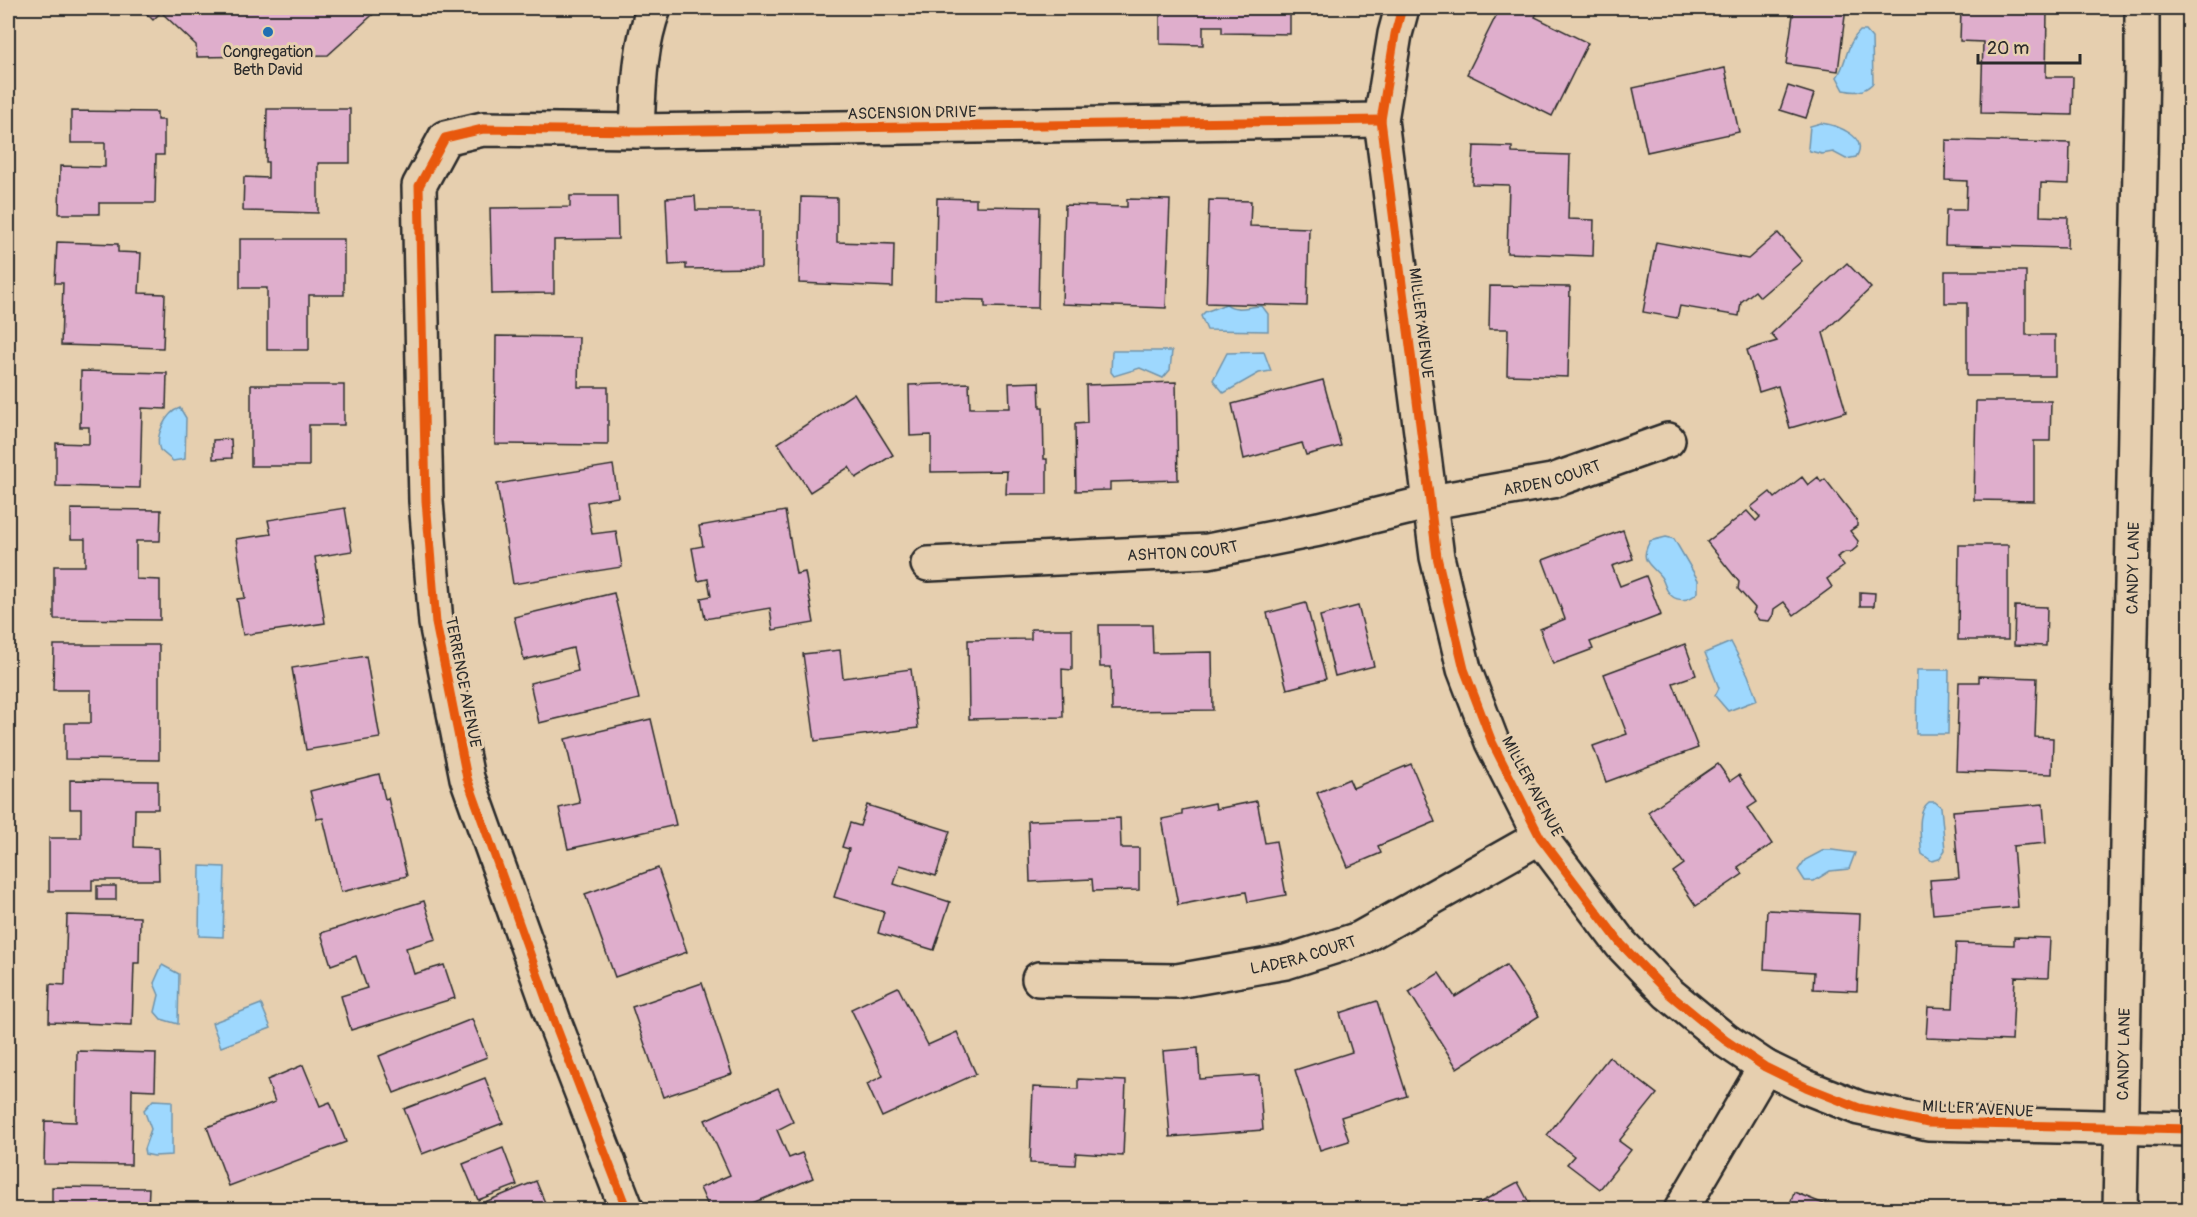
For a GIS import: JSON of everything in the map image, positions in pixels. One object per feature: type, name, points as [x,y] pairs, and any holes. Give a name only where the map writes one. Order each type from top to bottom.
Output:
[{"type":"street","points":[[637,131],[640,60],[645,31],[654,8]]},
{"type":"street","name":"MILLER AVENUE","points":[[1402,8],[1395,34],[1381,120],[1437,557],[1464,669],[1492,742],[1540,837],[1621,944],[1668,993],[1725,1040],[1765,1066],[1806,1087],[1859,1108],[1928,1123],[2190,1129]]},
{"type":"street","name":"CANDY LANE","points":[[2120,1209],[2142,8]]},
{"type":"street","name":"ASCENSION DRIVE","points":[[445,138],[483,129],[637,131],[1381,120]]},
{"type":"street","name":"TERRENCE AVENUE","points":[[445,138],[419,186],[426,501],[436,624],[468,778],[550,1010],[627,1209]]},
{"type":"street","name":"ARDEN COURT","points":[[1431,502],[1552,481],[1668,440]]},
{"type":"street","name":"ASHTON COURT","points":[[928,564],[1208,551],[1319,530],[1431,502]]},
{"type":"street","name":"LADERA COURT","points":[[1039,979],[1177,981],[1286,962],[1359,939],[1540,837]]},
{"type":"street","points":[[1681,1209],[1765,1066]]},
{"type":"water","points":[[1860,31],[1866,31],[1872,38],[1873,83],[1860,91],[1844,90],[1837,77],[1849,47]]},
{"type":"water","points":[[1821,123],[1850,133],[1859,144],[1856,157],[1846,159],[1833,152],[1822,154],[1810,151],[1808,148],[1810,126]]},
{"type":"water","points":[[1226,304],[1239,308],[1262,306],[1268,314],[1268,331],[1207,330],[1201,316],[1205,312]]},
{"type":"water","points":[[1112,351],[1172,351],[1170,370],[1163,378],[1140,368],[1114,376],[1111,372]]},
{"type":"water","points":[[1264,352],[1271,371],[1259,373],[1224,393],[1213,380],[1227,353]]},
{"type":"water","points":[[180,408],[186,418],[185,459],[173,461],[160,450],[159,439],[162,426],[170,414]]},
{"type":"water","points":[[1666,537],[1674,539],[1698,580],[1698,592],[1690,598],[1682,600],[1670,594],[1661,577],[1647,562],[1645,554],[1650,541]]},
{"type":"water","points":[[1731,642],[1748,675],[1757,700],[1728,711],[1715,696],[1719,688],[1705,653]]},
{"type":"water","points":[[1917,670],[1949,670],[1948,734],[1916,734]]},
{"type":"water","points":[[1929,802],[1935,802],[1941,807],[1945,850],[1939,859],[1932,861],[1922,854],[1920,830],[1922,811]]},
{"type":"water","points":[[1824,850],[1855,853],[1849,869],[1830,871],[1814,881],[1805,881],[1798,870],[1805,860]]},
{"type":"water","points":[[200,866],[225,867],[223,937],[199,936]]},
{"type":"water","points":[[162,965],[179,974],[178,1024],[161,1019],[155,1012],[159,995],[154,983]]},
{"type":"water","points":[[261,1004],[271,1028],[221,1047],[212,1023]]},
{"type":"water","points":[[153,1100],[172,1101],[172,1155],[145,1154],[144,1149],[151,1129],[144,1110]]},
{"type":"building","name":"Congregation Beth David","points":[[141,8],[380,8],[328,55],[197,57],[196,45],[161,12],[153,20]]},
{"type":"building","points":[[1160,8],[1290,8],[1290,34],[1222,33],[1222,26],[1203,26],[1203,45],[1160,44]]},
{"type":"building","points":[[1500,8],[1540,8],[1535,17],[1588,43],[1552,116],[1467,74]]},
{"type":"building","points":[[1794,8],[1846,8],[1838,71],[1786,64]]},
{"type":"building","points":[[1961,9],[2047,11],[2046,77],[2073,77],[2072,115],[1981,113],[1983,42],[1960,41]]},
{"type":"building","points":[[1725,68],[1739,132],[1647,152],[1633,88]]},
{"type":"building","points":[[1788,86],[1814,94],[1806,118],[1780,110]]},
{"type":"building","points":[[267,109],[350,109],[350,163],[318,163],[318,213],[243,211],[244,177],[268,178]]},
{"type":"building","points":[[71,111],[157,112],[157,120],[164,120],[164,155],[156,155],[155,203],[99,203],[99,214],[59,214],[60,166],[105,167],[105,143],[71,143]]},
{"type":"building","points":[[1946,140],[2070,143],[2069,184],[2041,183],[2040,216],[2068,217],[2067,248],[1945,245],[1946,210],[1966,210],[1967,181],[1945,180]]},
{"type":"building","points":[[1474,146],[1512,147],[1512,153],[1570,155],[1568,219],[1594,220],[1593,256],[1507,253],[1509,185],[1472,184]]},
{"type":"building","points":[[570,196],[617,196],[618,239],[554,240],[554,293],[492,294],[490,208],[570,207]]},
{"type":"building","points":[[695,196],[696,210],[761,210],[761,268],[686,269],[686,264],[669,265],[666,198]]},
{"type":"building","points":[[801,197],[837,198],[837,242],[894,244],[893,287],[799,283]]},
{"type":"building","points":[[937,198],[976,199],[976,206],[1040,207],[1038,308],[985,307],[985,300],[935,299]]},
{"type":"building","points":[[1127,199],[1170,200],[1166,308],[1062,304],[1065,205],[1127,207]]},
{"type":"building","points":[[1209,200],[1251,201],[1250,226],[1309,228],[1307,306],[1206,303]]},
{"type":"building","points":[[1778,233],[1802,261],[1760,297],[1755,291],[1741,302],[1739,316],[1680,306],[1677,318],[1643,312],[1656,242],[1748,259]]},
{"type":"building","points":[[240,239],[344,239],[344,295],[309,295],[309,350],[267,350],[267,288],[240,288]]},
{"type":"building","points":[[57,242],[118,244],[118,252],[141,253],[139,293],[165,294],[163,348],[61,345],[63,283],[55,283]]},
{"type":"building","points":[[1847,263],[1871,288],[1823,333],[1846,412],[1790,428],[1778,386],[1759,392],[1747,350],[1777,341],[1771,334]]},
{"type":"building","points":[[1945,271],[2026,271],[2026,335],[2055,335],[2055,376],[1967,376],[1967,303],[1945,303]]},
{"type":"building","points":[[1490,286],[1570,287],[1568,377],[1507,375],[1508,329],[1489,329]]},
{"type":"building","points":[[496,336],[579,337],[578,387],[608,387],[608,445],[495,444]]},
{"type":"building","points":[[81,371],[167,373],[166,409],[142,408],[140,488],[56,486],[56,443],[89,444],[89,427],[80,427]]},
{"type":"building","points":[[1323,380],[1341,446],[1306,455],[1302,443],[1244,459],[1232,404]]},
{"type":"building","points":[[1039,382],[1040,407],[1043,407],[1044,459],[1047,459],[1047,494],[1006,494],[1007,471],[931,472],[931,435],[910,436],[909,385],[969,383],[970,408],[1010,408],[1009,383]]},
{"type":"building","points":[[1176,382],[1178,480],[1110,482],[1110,490],[1076,491],[1075,424],[1087,423],[1086,385]]},
{"type":"building","points":[[251,385],[344,385],[344,425],[309,425],[309,466],[251,466]]},
{"type":"building","points":[[854,393],[893,455],[856,478],[849,467],[810,492],[778,443]]},
{"type":"building","points":[[1976,401],[2051,401],[2050,441],[2034,441],[2034,501],[1974,500]]},
{"type":"building","points":[[231,439],[232,458],[213,459],[213,440]]},
{"type":"building","points":[[613,465],[618,497],[587,502],[592,534],[616,531],[622,567],[513,584],[497,484]]},
{"type":"building","points":[[1802,477],[1808,485],[1818,477],[1821,482],[1825,479],[1857,520],[1857,526],[1850,531],[1858,541],[1857,547],[1837,557],[1844,566],[1827,579],[1832,587],[1794,615],[1784,602],[1774,609],[1769,621],[1759,620],[1753,613],[1755,608],[1738,589],[1739,582],[1707,542],[1747,511],[1756,521],[1760,517],[1751,507],[1770,492],[1775,498]]},
{"type":"building","points":[[345,508],[352,551],[315,557],[325,623],[243,635],[237,599],[245,598],[236,539],[271,534],[268,520]]},
{"type":"building","points":[[71,509],[161,510],[160,541],[136,541],[136,579],[160,580],[160,620],[54,619],[54,566],[85,566],[85,539],[71,539]]},
{"type":"building","points":[[785,511],[796,574],[805,572],[814,623],[773,630],[770,608],[705,619],[701,598],[711,596],[708,579],[698,581],[692,548],[703,546],[699,526]]},
{"type":"building","points":[[1623,530],[1633,559],[1612,566],[1620,586],[1646,576],[1661,615],[1590,642],[1593,649],[1553,664],[1540,629],[1565,619],[1543,560]]},
{"type":"building","points":[[1959,545],[2008,545],[2008,640],[1958,640]]},
{"type":"building","points":[[1860,592],[1875,593],[1874,606],[1860,606]]},
{"type":"building","points":[[614,593],[639,699],[539,723],[530,683],[578,671],[573,648],[524,660],[514,617]]},
{"type":"building","points":[[1306,603],[1326,679],[1287,689],[1267,613]]},
{"type":"building","points":[[1358,606],[1374,666],[1335,676],[1320,616]]},
{"type":"building","points":[[2015,606],[2047,607],[2046,646],[2014,645]]},
{"type":"building","points":[[1099,625],[1152,625],[1153,653],[1212,652],[1213,710],[1112,711],[1111,667],[1100,667]]},
{"type":"building","points":[[1031,629],[1072,629],[1072,670],[1062,669],[1063,717],[969,719],[968,640],[1031,639]]},
{"type":"building","points":[[1685,644],[1696,675],[1673,683],[1698,748],[1606,782],[1593,746],[1627,734],[1604,674]]},
{"type":"building","points":[[54,645],[159,645],[159,760],[65,759],[65,723],[91,723],[91,690],[53,690]]},
{"type":"building","points":[[840,650],[843,678],[911,669],[918,728],[815,741],[803,654]]},
{"type":"building","points":[[366,656],[380,738],[306,750],[292,668]]},
{"type":"building","points":[[1979,676],[2037,678],[2035,737],[2053,738],[2052,774],[1956,771],[1959,682],[1979,682]]},
{"type":"building","points":[[651,719],[676,825],[568,849],[559,808],[580,803],[565,739]]},
{"type":"building","points":[[1411,764],[1435,822],[1378,846],[1381,853],[1348,867],[1317,793],[1349,779],[1353,788]]},
{"type":"building","points":[[1718,764],[1730,781],[1739,775],[1757,802],[1748,808],[1772,844],[1738,867],[1743,874],[1696,906],[1673,872],[1684,864],[1648,812]]},
{"type":"building","points":[[379,774],[385,799],[388,798],[407,876],[341,892],[323,818],[317,819],[310,791]]},
{"type":"building","points":[[70,780],[158,781],[158,809],[135,809],[134,847],[158,848],[159,880],[92,880],[92,891],[49,891],[49,838],[81,838],[81,809],[70,809]]},
{"type":"building","points":[[1257,801],[1265,843],[1276,841],[1286,895],[1248,902],[1246,892],[1178,905],[1162,819],[1182,815],[1182,810],[1215,803],[1216,809]]},
{"type":"building","points":[[2043,804],[2046,843],[2013,846],[2018,907],[1933,914],[1930,880],[1959,878],[1953,811]]},
{"type":"building","points":[[867,805],[950,831],[936,876],[900,865],[894,884],[950,902],[934,950],[878,933],[884,912],[834,897],[849,849],[842,847],[850,823],[860,826]]},
{"type":"building","points":[[1120,818],[1121,848],[1139,848],[1139,890],[1093,891],[1092,879],[1030,882],[1028,821]]},
{"type":"building","points":[[658,868],[687,952],[615,977],[585,894]]},
{"type":"building","points":[[97,886],[116,886],[116,900],[97,900]]},
{"type":"building","points":[[424,901],[436,939],[406,948],[414,974],[444,965],[455,998],[351,1030],[341,996],[367,988],[356,956],[331,965],[321,933]]},
{"type":"building","points":[[1767,910],[1860,914],[1857,991],[1813,989],[1814,972],[1764,969]]},
{"type":"building","points":[[67,915],[140,917],[139,963],[134,963],[132,1025],[49,1022],[50,984],[65,985]]},
{"type":"building","points":[[2014,937],[2050,938],[2048,978],[2015,977],[2012,1041],[1926,1038],[1928,1007],[1953,1008],[1956,943],[2014,945]]},
{"type":"building","points":[[1506,965],[1539,1016],[1457,1068],[1409,992],[1439,973],[1455,997]]},
{"type":"building","points":[[702,983],[732,1074],[663,1097],[632,1007]]},
{"type":"building","points":[[898,987],[928,1045],[957,1032],[976,1074],[882,1117],[867,1084],[883,1076],[851,1009]]},
{"type":"building","points":[[1377,1001],[1407,1096],[1341,1117],[1349,1141],[1320,1150],[1295,1070],[1352,1052],[1340,1013]]},
{"type":"building","points":[[472,1019],[487,1057],[394,1093],[379,1056]]},
{"type":"building","points":[[1198,1048],[1200,1079],[1259,1075],[1263,1130],[1170,1137],[1163,1051]]},
{"type":"building","points":[[77,1051],[156,1053],[155,1090],[132,1089],[131,1165],[44,1164],[45,1121],[76,1122]]},
{"type":"building","points":[[1609,1057],[1657,1094],[1619,1141],[1631,1150],[1600,1189],[1567,1164],[1574,1156],[1547,1135]]},
{"type":"building","points":[[303,1065],[320,1106],[330,1102],[346,1142],[229,1186],[207,1127],[275,1102],[267,1080]]},
{"type":"building","points":[[485,1078],[503,1123],[422,1154],[404,1109]]},
{"type":"building","points":[[1078,1079],[1126,1081],[1123,1156],[1076,1153],[1075,1165],[1030,1163],[1033,1087],[1078,1089]]},
{"type":"building","points":[[778,1088],[793,1122],[777,1130],[789,1158],[802,1153],[813,1178],[751,1204],[753,1210],[710,1210],[700,1188],[730,1175],[705,1120]]},
{"type":"building","points":[[503,1148],[517,1185],[478,1200],[463,1164]]},
{"type":"building","points":[[536,1181],[548,1210],[468,1209]]},
{"type":"building","points":[[1518,1182],[1533,1210],[1466,1210]]},
{"type":"building","points":[[52,1187],[149,1188],[148,1210],[52,1210]]},
{"type":"building","points":[[1794,1192],[1839,1210],[1788,1210]]},
{"type":"cycle path","points":[[1402,8],[1395,34],[1381,120],[1437,557],[1464,669],[1492,742],[1540,837],[1621,944],[1668,993],[1725,1040],[1765,1067],[1806,1087],[1859,1108],[1928,1123],[2190,1129]]},
{"type":"cycle path","points":[[627,1210],[554,1021],[467,778],[436,623],[426,501],[419,186],[445,138],[483,129],[637,131],[1381,120]]},
{"type":"place","name":"Congregation Beth David","points":[[268,32]]}]
